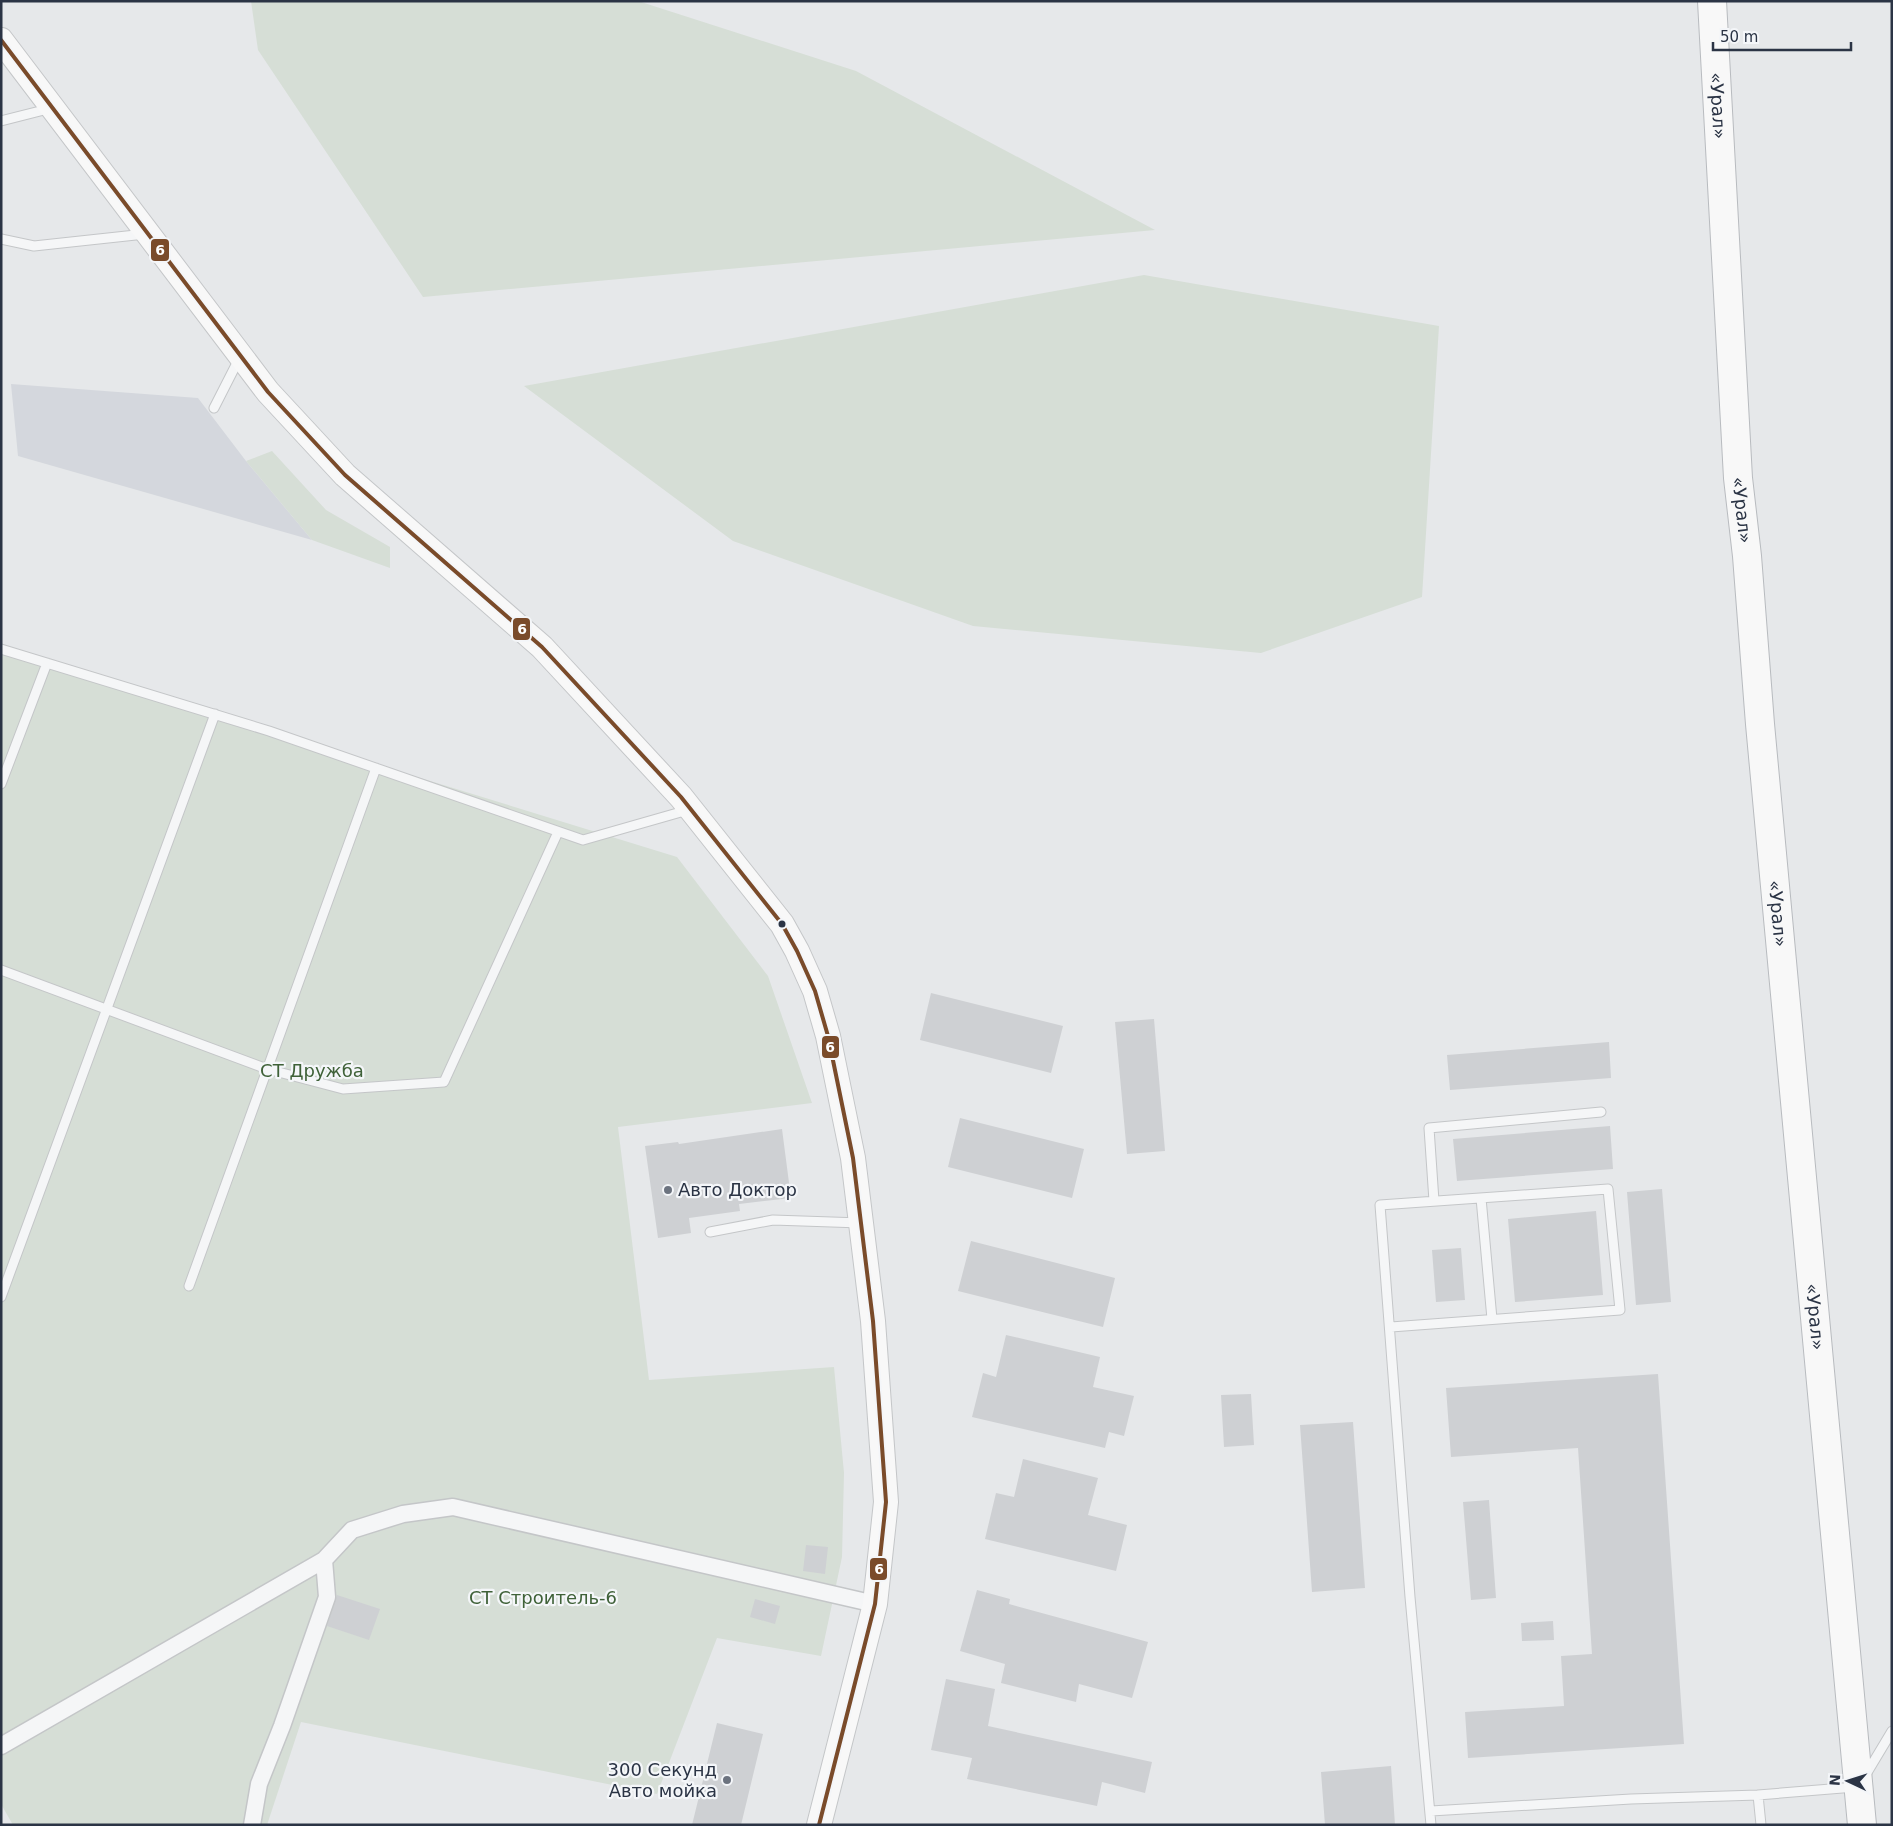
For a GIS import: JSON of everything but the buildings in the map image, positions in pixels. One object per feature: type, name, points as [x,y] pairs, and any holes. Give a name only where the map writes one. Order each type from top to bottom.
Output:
[{"type":"highway","name":"«Урал»","points":[[1712,1],[1738,478],[1747,556],[1760,724],[1862,1825]]},
{"type":"street","points":[[1,40],[54,107],[268,392],[345,475],[542,647],[691,809],[782,924],[816,991],[828,1036],[853,1158],[873,1321],[886,1502],[875,1604],[819,1825]]},
{"type":"street","points":[[1,1746],[324,1560],[352,1530],[402,1514],[453,1507],[875,1604]]},
{"type":"street","points":[[252,1825],[259,1784],[282,1726],[326,1597],[324,1560]]},
{"type":"lane","points":[[1,121],[54,107]]},
{"type":"lane","points":[[1,239],[34,246],[150,234]]},
{"type":"lane","points":[[214,408],[241,355]]},
{"type":"lane","points":[[1,649],[215,714],[583,840],[691,809]]},
{"type":"lane","points":[[1,784],[47,663]]},
{"type":"lane","points":[[1,1297],[5,1276],[107,1008],[215,714]]},
{"type":"lane","points":[[188,1286],[376,768]]},
{"type":"lane","points":[[1,970],[268,1069],[343,1088],[444,1082],[558,832]]},
{"type":"lane","points":[[1434,1201],[1429,1128],[1601,1112]]},
{"type":"lane","points":[[1391,1327],[1620,1310],[1608,1189],[1380,1205],[1391,1327],[1410,1597],[1431,1825]]},
{"type":"lane","points":[[1481,1198],[1492,1319]]},
{"type":"lane","points":[[710,1232],[773,1220],[861,1223]]},
{"type":"lane","points":[[1431,1811],[1631,1799],[1758,1794],[1859,1786],[1892,1731]]},
{"type":"lane","points":[[1758,1794],[1760,1825]]},
{"type":"shaded area","points":[[11,384],[198,398],[246,461],[312,540],[18,456]]},
{"type":"green space","points":[[251,1],[638,1],[856,71],[1155,230],[423,297],[258,50]]},
{"type":"green space","points":[[1144,275],[1439,326],[1422,597],[1261,653],[973,626],[733,541],[524,386]]},
{"type":"green space","points":[[272,451],[326,510],[390,547],[390,568],[312,540],[246,461]]},
{"type":"green space","name":"СТ Дружба","points":[[1,649],[677,857],[768,976],[812,1103],[618,1127],[649,1380],[834,1367],[844,1473],[842,1557],[821,1656],[717,1638],[657,1794],[301,1722],[267,1825],[13,1825],[1,1804]]},
{"type":"transit line","name":"6","points":[[1,40],[268,392],[345,475],[542,647],[681,797],[782,924],[797,951],[815,991],[828,1036],[853,1158],[873,1321],[886,1502],[875,1604],[819,1825]]},
{"type":"place","name":"Авто Доктор","points":[[668,1190]]},
{"type":"place","name":"300 Секунд Авто мойка","points":[[727,1780]]},
{"type":"park label","name":"СТ Строитель-6","points":[[543,1598]]}]
